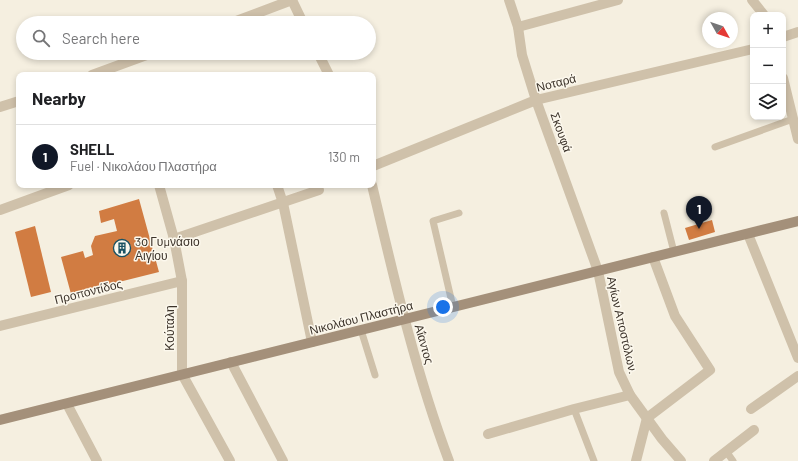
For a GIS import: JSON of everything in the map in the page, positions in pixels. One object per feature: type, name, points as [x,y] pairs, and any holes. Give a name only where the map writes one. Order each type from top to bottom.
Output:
[{"type":"main road","name":"Νικολάου Πλαστήρα","points":[[0,420],[798,221]]},
{"type":"street","points":[[250,16],[292,0],[300,16]]},
{"type":"street","name":"Σκουφά","points":[[509,0],[518,27],[522,55],[536,100],[598,271]]},
{"type":"street","points":[[518,27],[618,0]]},
{"type":"street","points":[[752,0],[762,12]]},
{"type":"street","points":[[786,36],[798,32]]},
{"type":"street","name":"Νοταρά","points":[[376,165],[536,100],[750,50]]},
{"type":"street","points":[[119,71],[139,60]]},
{"type":"street","points":[[322,60],[328,72]]},
{"type":"street","points":[[784,84],[798,139]]},
{"type":"street","points":[[0,107],[16,102]]},
{"type":"street","points":[[0,210],[61,188]]},
{"type":"street","name":"Κούταλη","points":[[159,188],[174,239],[182,281],[182,374],[230,461]]},
{"type":"street","points":[[278,188],[283,203],[312,342]]},
{"type":"street","name":"Αΐαντος","points":[[373,188],[404,319],[436,426],[449,461]]},
{"type":"street","points":[[174,239],[319,190]]},
{"type":"street","points":[[748,234],[798,358]]},
{"type":"street","points":[[636,461],[647,418],[710,370],[675,316],[653,257]]},
{"type":"street","name":"Αγίων Αποστόλων.","points":[[598,271],[619,372],[630,395],[662,439],[681,461]]},
{"type":"street","name":"Προποντίδος","points":[[0,326],[182,281]]},
{"type":"street","points":[[231,362],[283,461]]},
{"type":"street","points":[[751,409],[798,376]]},
{"type":"street","points":[[488,434],[574,409],[630,395]]},
{"type":"street","points":[[67,404],[97,461]]},
{"type":"street","points":[[714,461],[754,430]]},
{"type":"lane","points":[[715,147],[793,119]]},
{"type":"lane","points":[[453,307],[433,221],[459,213]]},
{"type":"lane","points":[[664,213],[674,252]]},
{"type":"lane","points":[[361,330],[375,375]]},
{"type":"lane","points":[[574,409],[594,461]]},
{"type":"lane","points":[[726,451],[733,461]]},
{"type":"building","name":"3ο Γυμνάσιο Αιγίου","points":[[139,199],[159,272],[71,294],[61,257],[83,251],[85,258],[93,255],[91,246],[95,236],[117,231],[114,219],[101,223],[99,211]]},
{"type":"building","points":[[712,220],[715,232],[689,240],[685,228]]},
{"type":"building","points":[[35,226],[51,292],[31,297],[15,232]]},
{"type":"place","name":"SHELL","points":[[699,229]]},
{"type":"place","name":"3ο Γυμνάσιο Αιγίου","points":[[122,248]]}]
